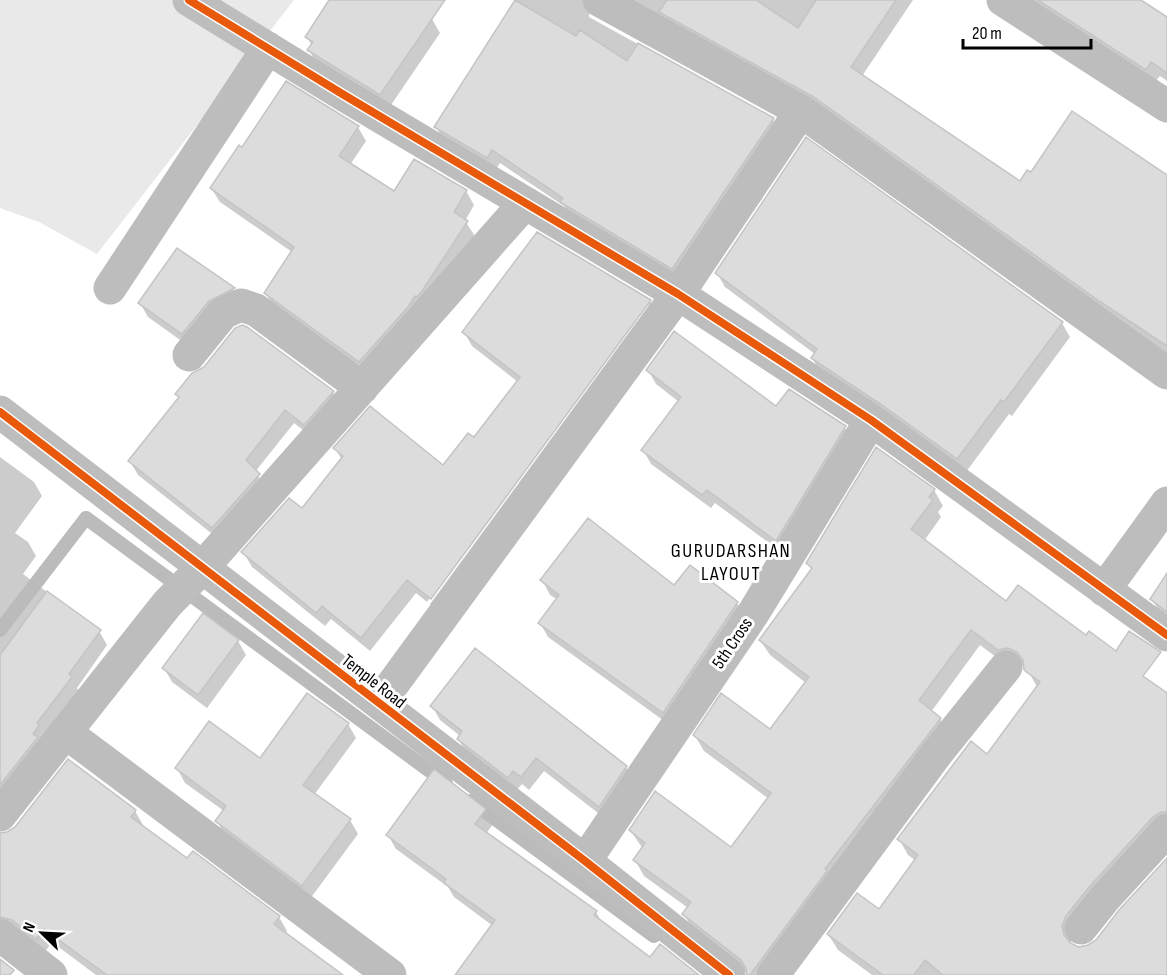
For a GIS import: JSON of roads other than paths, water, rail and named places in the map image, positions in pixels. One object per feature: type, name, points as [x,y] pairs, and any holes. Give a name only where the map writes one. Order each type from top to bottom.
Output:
[{"type":"street","points":[[189,0],[678,294],[872,420],[1167,635]]},
{"type":"street","points":[[599,0],[801,111],[1167,373]]},
{"type":"street","points":[[1003,0],[1167,106]]},
{"type":"street","points":[[110,288],[268,48]]},
{"type":"street","points":[[379,703],[678,294],[801,111]]},
{"type":"street","points":[[0,815],[166,604],[199,572],[525,202]]},
{"type":"street","points":[[189,356],[223,313],[241,305],[256,310],[362,388]]},
{"type":"street","name":"Temple Road","points":[[0,412],[199,572],[379,703],[729,975]]},
{"type":"street","name":"5th Cross","points":[[585,861],[754,612],[872,420]]},
{"type":"street","points":[[1104,590],[1167,503]]},
{"type":"street","points":[[773,975],[937,753],[1006,667]]},
{"type":"street","points":[[65,732],[390,975]]},
{"type":"street","points":[[1081,928],[1167,830]]},
{"type":"street","points":[[0,935],[51,975]]},
{"type":"waterway","points":[[0,630],[86,518],[446,783]]},
{"type":"waterway","points":[[471,801],[654,936]]},
{"type":"district","name":"GURUDARSHAN LAYOUT","points":[[731,562]]}]
